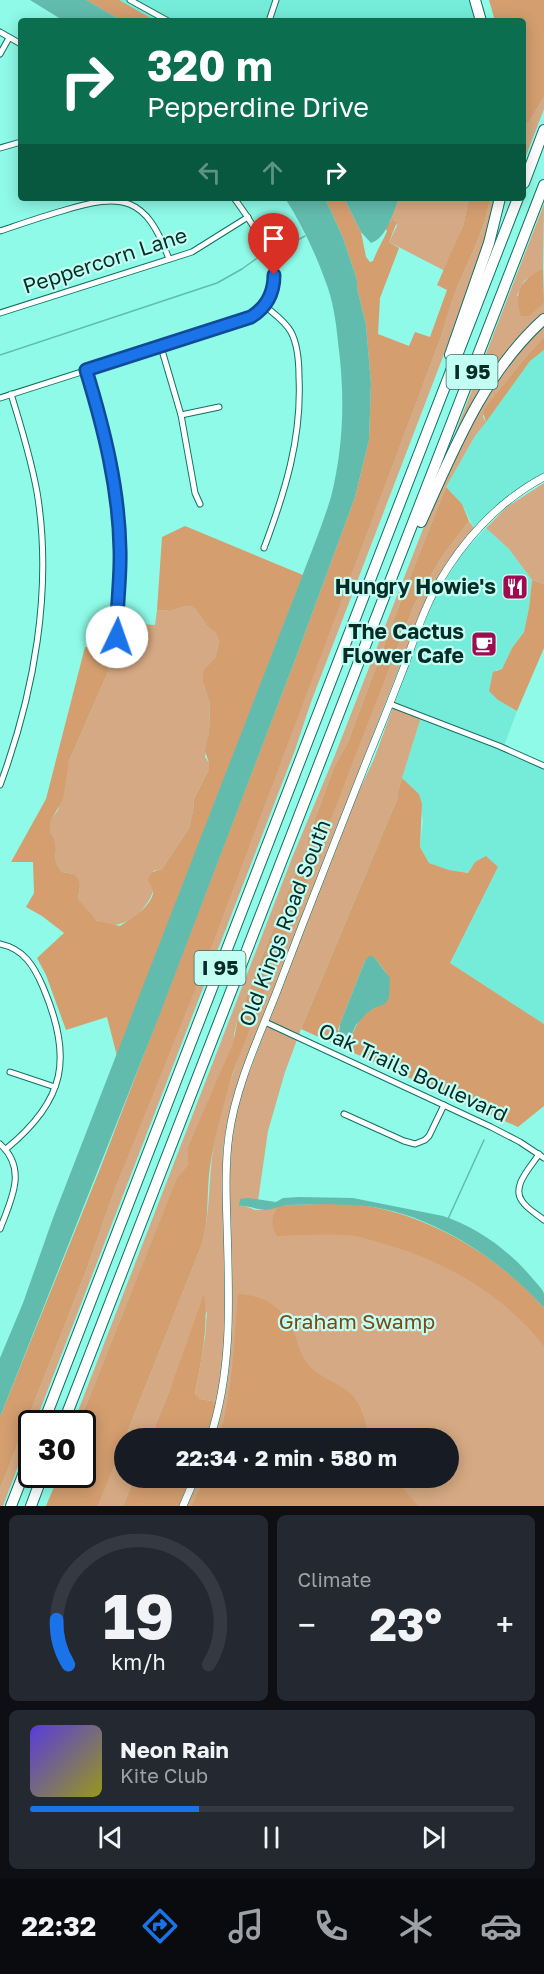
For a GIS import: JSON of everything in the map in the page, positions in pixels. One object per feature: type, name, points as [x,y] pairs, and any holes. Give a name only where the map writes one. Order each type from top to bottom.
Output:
[{"type":"highway","points":[[475,0],[480,18]]},
{"type":"highway","points":[[526,178],[544,130]]},
{"type":"highway","name":"I 95","points":[[68,1410],[544,185]]},
{"type":"highway","points":[[397,512],[399,488],[489,243],[499,201]]},
{"type":"highway","name":"I 95","points":[[48,1410],[517,201]]},
{"type":"highway","points":[[399,559],[419,526],[478,400],[510,354],[544,319]]},
{"type":"highway","points":[[11,1506],[18,1488]]},
{"type":"highway","points":[[31,1506],[38,1488]]},
{"type":"street","points":[[130,0],[163,18]]},
{"type":"street","points":[[270,18],[276,0]]},
{"type":"street","points":[[0,32],[18,42]]},
{"type":"street","points":[[0,54],[9,38]]},
{"type":"street","points":[[0,148],[18,143]]},
{"type":"street","points":[[0,231],[94,201]]},
{"type":"street","points":[[117,201],[133,207],[149,219],[159,234],[169,260]]},
{"type":"street","points":[[0,398],[248,318],[265,306],[273,288],[273,266],[260,238],[236,201]]},
{"type":"street","name":"Peppercorn Lane","points":[[0,313],[169,260],[204,246],[248,217]]},
{"type":"street","points":[[264,548],[290,472],[297,440],[300,397],[294,339],[285,323],[265,306]]},
{"type":"street","points":[[160,347],[182,416],[195,493],[200,504]]},
{"type":"street","points":[[86,370],[105,435],[117,498],[121,557],[117,637]]},
{"type":"street","points":[[0,785],[18,730],[30,680],[39,620],[42,567],[42,538],[37,492],[11,394]]},
{"type":"street","points":[[182,416],[219,407]]},
{"type":"street","name":"Old Kings Road South","points":[[213,1428],[222,1397],[228,1345],[226,1202],[228,1138],[242,1084],[428,605],[451,563],[497,508],[544,477]]},
{"type":"street","points":[[390,704],[544,766]]},
{"type":"street","points":[[0,944],[19,952],[30,962],[58,1027],[60,1050],[55,1087],[48,1102],[38,1119],[6,1149]]},
{"type":"street","name":"Oak Trails Boulevard","points":[[265,1022],[507,1135],[541,1156]]},
{"type":"street","points":[[10,1072],[55,1087]]},
{"type":"street","points":[[344,1114],[415,1144],[429,1136],[444,1105]]},
{"type":"street","points":[[0,1144],[6,1149],[13,1163],[16,1180],[13,1196],[0,1227]]},
{"type":"street","points":[[541,1156],[522,1179],[518,1192],[524,1204],[544,1220]]},
{"type":"street","points":[[183,1506],[191,1488]]},
{"type":"shaded area","points":[[30,0],[86,0],[117,18],[59,18]]},
{"type":"shaded area","points":[[86,0],[470,0],[475,18],[117,18]]},
{"type":"shaded area","points":[[86,0],[119,0],[151,18],[117,18]]},
{"type":"shaded area","points":[[489,0],[544,0],[544,97],[528,124],[526,123],[526,18],[494,18]]},
{"type":"shaded area","points":[[287,201],[326,201],[343,238],[357,280],[366,325],[371,384],[369,440],[355,497],[156,1024],[0,1417],[0,1358],[320,531],[331,497],[341,439],[340,362],[330,295],[317,259]]},
{"type":"shaded area","points":[[326,201],[346,201],[361,232],[366,257],[370,262],[373,261],[387,231],[385,228],[392,219],[397,222],[389,242],[399,248],[380,298],[378,334],[409,346],[415,332],[430,337],[447,290],[437,285],[463,226],[468,201],[490,201],[480,236],[454,296],[441,337],[198,982],[116,1186],[86,1271],[31,1410],[18,1410],[18,1443],[0,1489],[0,1417],[100,1169],[355,497],[369,440],[371,384],[366,325],[357,280],[343,238]]},
{"type":"shaded area","points":[[346,201],[398,201],[392,217],[377,240],[371,243],[361,232]]},
{"type":"shaded area","points":[[543,268],[544,303],[529,316],[521,316],[518,299],[521,287],[529,277]]},
{"type":"shaded area","points":[[544,337],[544,350],[530,361],[486,422],[483,412],[486,406]]},
{"type":"shaded area","points":[[544,350],[544,474],[495,506],[474,528],[462,504],[446,487],[475,436],[530,361]]},
{"type":"shaded area","points":[[446,487],[462,504],[469,521],[441,558],[414,605],[233,1072],[212,1155],[202,1244],[129,1428],[114,1428],[114,1466],[98,1506],[46,1506],[54,1488],[96,1488],[96,1410],[84,1410],[177,1178],[188,1165],[188,1146],[233,1044],[238,1018],[292,881],[308,853],[308,838],[334,767],[348,742]]},
{"type":"shaded area","points":[[185,526],[303,575],[117,1056],[107,1017],[66,1030],[46,975],[37,958],[64,933],[26,907],[34,893],[33,862],[11,862],[46,799],[85,647],[107,647],[108,672],[69,761],[63,799],[50,822],[58,866],[62,872],[74,874],[78,879],[80,886],[78,899],[97,921],[120,926],[148,904],[153,892],[149,877],[153,872],[162,869],[189,828],[194,799],[209,769],[205,751],[209,732],[210,704],[203,676],[204,670],[215,658],[219,642],[216,634],[192,607],[186,606],[170,611],[157,610],[162,537]]},
{"type":"shaded area","points":[[486,528],[509,549],[532,580],[524,632],[512,648],[502,669],[496,670],[498,700],[517,711],[504,746],[544,763],[544,1024],[450,963],[498,867],[493,864],[475,862],[468,873],[449,870],[429,863],[420,847],[423,821],[419,794],[402,778],[422,714],[395,702],[435,597],[462,554]]},
{"type":"shaded area","points":[[532,580],[544,584],[544,648],[517,711],[498,700],[489,691],[493,672],[502,669],[512,648],[524,632]]},
{"type":"shaded area","points":[[402,778],[419,794],[422,804],[420,847],[429,863],[449,870],[468,873],[475,862],[486,856],[498,867],[450,963],[544,1024],[544,1106],[518,1127],[301,1029],[398,797]],"holes":[[[374,957],[388,976],[389,998],[363,1016],[349,1038],[344,1037],[338,1030],[365,961]]]},
{"type":"shaded area","points":[[369,956],[374,957],[390,978],[389,998],[385,1004],[367,1013],[356,1025],[351,1036],[344,1037],[339,1033],[340,1024]]},
{"type":"shaded area","points":[[283,1198],[353,1198],[443,1216],[456,1221],[480,1233],[514,1259],[542,1290],[544,1308],[505,1270],[482,1253],[432,1225],[406,1215],[379,1208],[353,1205],[288,1205],[266,1210],[239,1206],[240,1199],[276,1202]]},
{"type":"shaded area","points":[[363,1205],[397,1213],[444,1231],[488,1257],[527,1290],[544,1308],[544,1346],[511,1311],[492,1296],[430,1260],[408,1251],[358,1237],[325,1234],[277,1236],[272,1221],[279,1206]]},
{"type":"shaded area","points":[[204,1294],[205,1332],[195,1394],[200,1399],[217,1402],[209,1428],[154,1428]]},
{"type":"shaded area","points":[[238,1294],[256,1297],[271,1304],[289,1322],[308,1364],[353,1396],[362,1411],[368,1428],[222,1428],[234,1349]]},
{"type":"shaded area","points":[[130,1488],[187,1488],[179,1506],[123,1506]]},
{"type":"shaded area","points":[[200,1488],[403,1488],[418,1506],[192,1506]]},
{"type":"green space","points":[[544,97],[544,109],[526,156],[526,123],[528,124]]},
{"type":"green space","points":[[398,201],[468,201],[463,226],[445,271],[389,242],[397,226],[395,220],[390,220]]},
{"type":"green space","points":[[490,201],[496,201],[488,239],[311,702],[295,750],[40,1410],[31,1410],[342,599],[441,337],[454,296],[480,236]]},
{"type":"green space","points":[[544,204],[543,268],[524,281],[517,295],[528,316],[544,303],[544,316],[453,439]]},
{"type":"green space","points":[[544,323],[544,337],[486,406],[483,417],[486,422],[475,436],[446,487],[348,742],[334,767],[308,838],[308,853],[292,881],[238,1018],[234,1044],[188,1146],[188,1165],[177,1179],[84,1410],[78,1410],[292,858],[335,755],[430,511],[447,472],[496,378]]},
{"type":"green space","points":[[544,483],[544,584],[532,580],[509,549],[486,528],[507,507]]},
{"type":"green space","points":[[469,521],[474,528],[444,568],[420,614],[235,1094],[226,1128],[223,1152],[225,1347],[217,1402],[200,1399],[195,1395],[205,1338],[207,1311],[154,1428],[129,1428],[202,1244],[217,1128],[242,1047],[414,605],[441,558]]},
{"type":"green space","points":[[186,606],[196,610],[216,634],[219,642],[215,658],[205,670],[203,683],[210,704],[205,757],[209,763],[209,769],[194,799],[189,828],[162,869],[153,871],[152,894],[143,909],[121,924],[104,924],[91,916],[78,899],[80,886],[74,874],[62,872],[58,866],[50,832],[50,821],[58,810],[69,761],[108,672],[107,647],[127,647],[127,623],[155,625],[157,610],[170,611]]},
{"type":"green space","name":"Graham Swamp","points":[[395,702],[422,714],[398,797],[285,1072],[268,1131],[258,1201],[252,1199],[239,1206],[265,1210],[279,1206],[310,1205],[544,1308],[544,1506],[186,1506],[194,1488],[459,1488],[459,1428],[217,1428],[227,1383],[232,1328],[230,1172],[236,1115],[248,1075],[351,808],[374,759]]},
{"type":"green space","points":[[18,1443],[18,1466],[3,1506],[0,1506],[0,1489]]},
{"type":"green space","points":[[114,1465],[114,1488],[130,1488],[123,1506],[98,1506]]},
{"type":"waterway","points":[[279,250],[305,236]]},
{"type":"waterway","points":[[0,355],[217,283],[260,256]]},
{"type":"waterway","points":[[448,1219],[484,1140]]},
{"type":"place","name":"Hungry Howie's","points":[[515,587]]},
{"type":"place","name":"The Cactus Flower Cafe","points":[[484,644]]},
{"type":"route","points":[[117,637],[121,557],[117,498],[105,435],[86,370],[251,317],[268,301],[273,288],[274,275]]}]
